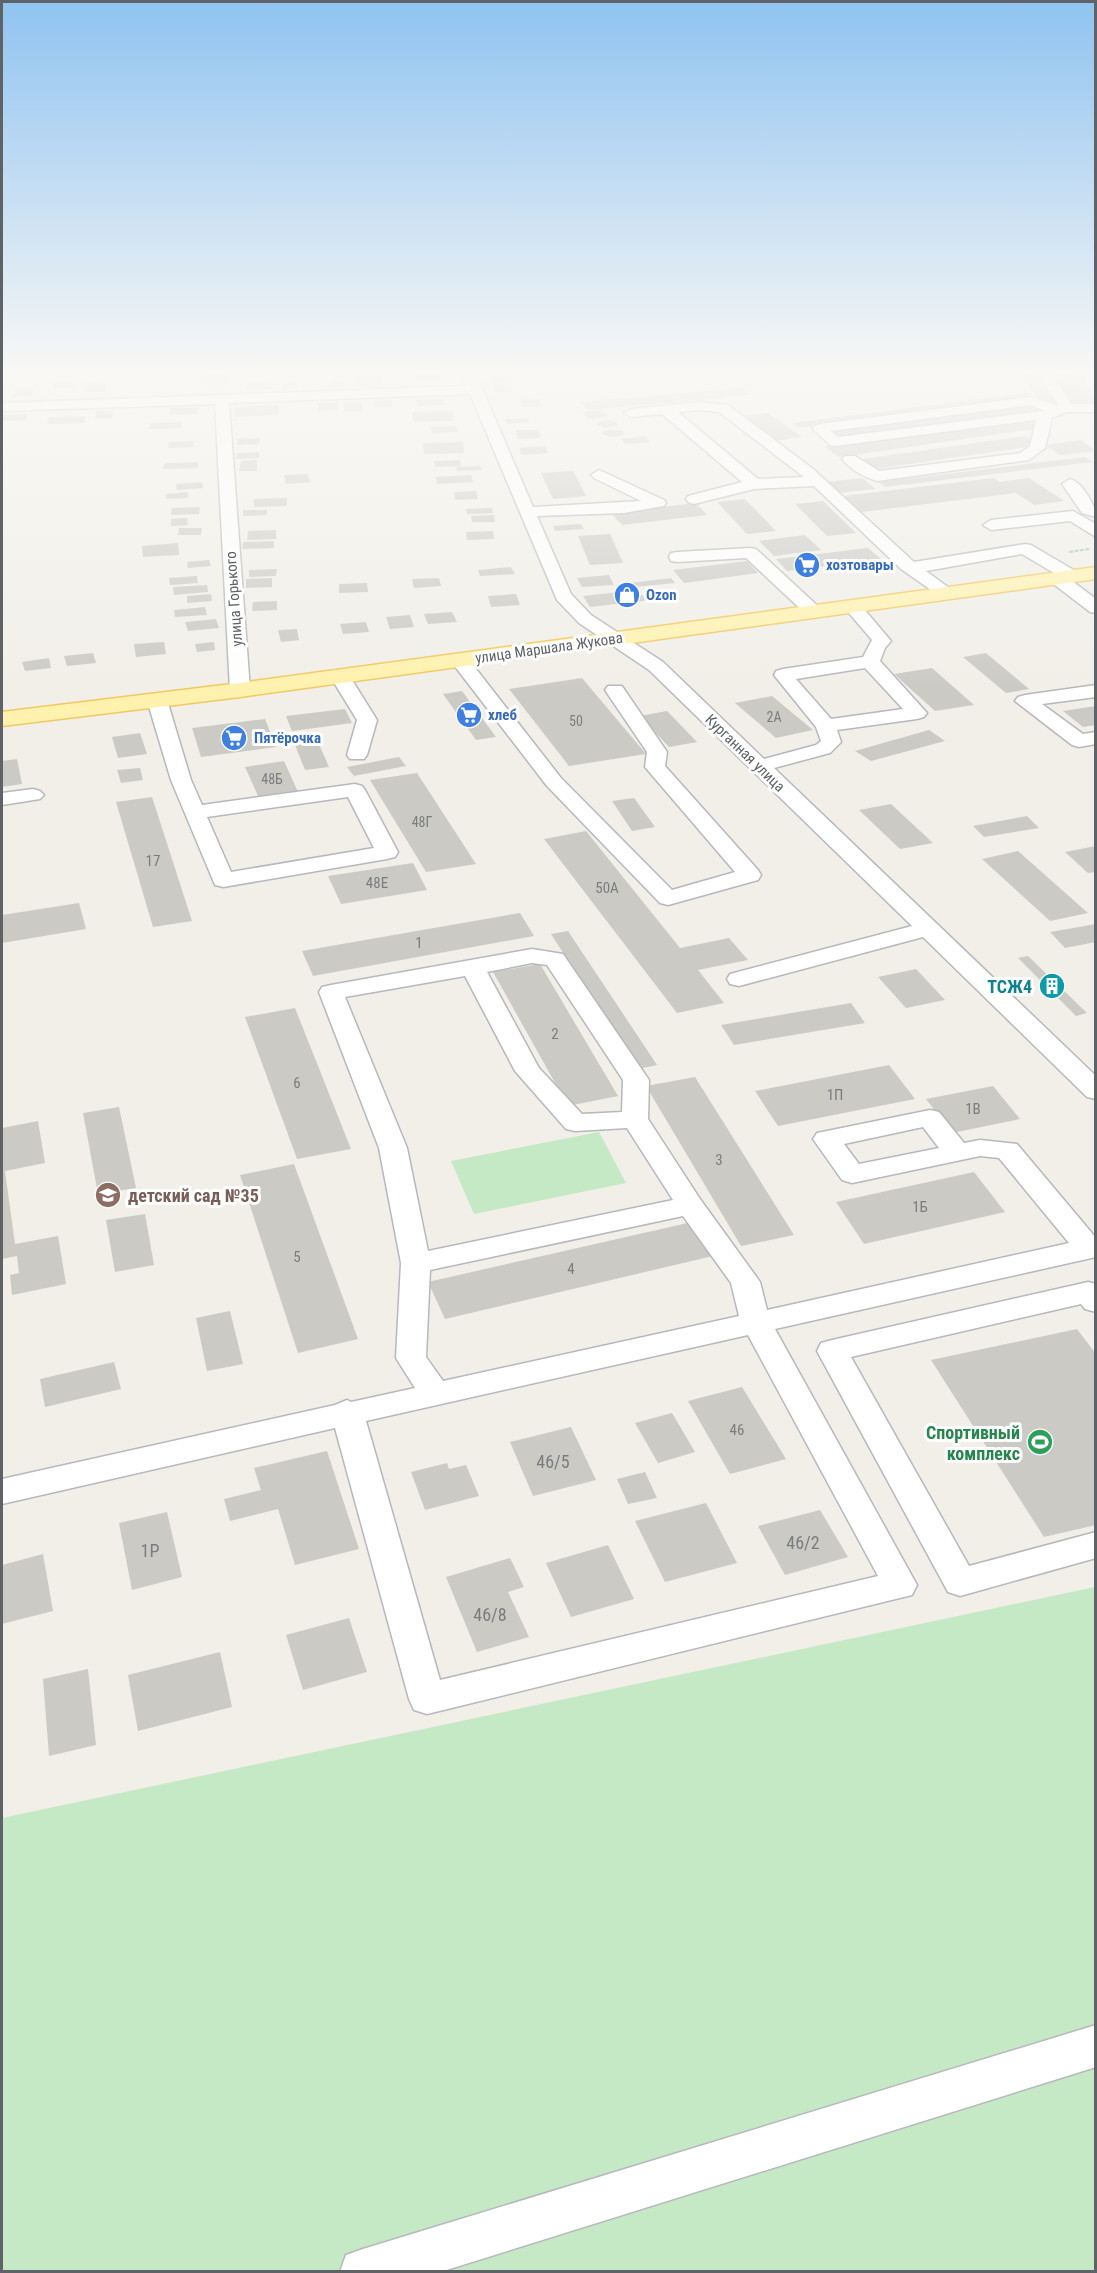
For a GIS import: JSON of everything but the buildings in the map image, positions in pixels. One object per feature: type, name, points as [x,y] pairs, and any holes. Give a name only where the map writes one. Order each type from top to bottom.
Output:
[{"type":"main road","name":"улица Маршала Жукова","points":[[2,719],[240,690],[1095,573]]},
{"type":"street","name":"улица Горького","points":[[227,476],[240,690]]},
{"type":"street","name":"Курганная улица","points":[[512,476],[563,596],[585,619],[656,666],[1095,1091]]},
{"type":"street","points":[[527,512],[624,508],[658,503],[599,476]]},
{"type":"street","points":[[745,476],[754,484]]},
{"type":"street","points":[[811,476],[911,568],[948,593]]},
{"type":"street","points":[[694,499],[754,484],[815,481]]},
{"type":"street","points":[[1070,484],[1088,510],[1095,512]]},
{"type":"street","points":[[991,525],[1073,516],[1095,532]]},
{"type":"street","points":[[911,568],[1025,549],[1064,577],[1095,608]]},
{"type":"street","points":[[677,557],[750,554],[814,612]]},
{"type":"street","points":[[852,606],[882,641],[877,645],[870,662]]},
{"type":"street","points":[[459,660],[554,782],[668,898],[750,875],[655,767],[657,752],[615,690]]},
{"type":"street","points":[[826,726],[917,713],[870,662]]},
{"type":"street","points":[[759,766],[824,749],[831,742],[826,726],[783,675],[870,662]]},
{"type":"street","points":[[340,676],[367,720],[357,755]]},
{"type":"street","points":[[1095,691],[1025,701],[1079,741],[1095,738]]},
{"type":"street","points":[[157,700],[180,780],[223,880],[387,852],[355,790],[194,812]]},
{"type":"street","points":[[2,799],[33,795]]},
{"type":"street","points":[[739,979],[928,929]]},
{"type":"street","points":[[347,1412],[427,1700],[900,1585],[754,1321],[745,1282],[690,1205],[635,1119],[636,1080],[555,958],[532,956],[331,992],[393,1148],[416,1263],[411,1358],[435,1393]]},
{"type":"street","points":[[472,967],[528,1071],[575,1123],[635,1119]]},
{"type":"street","points":[[2,1491],[1092,1247],[1006,1150],[980,1148],[957,1152]]},
{"type":"street","points":[[416,1263],[690,1205]]},
{"type":"street","points":[[1095,1302],[1088,1292],[832,1351],[960,1582],[1095,1545]]},
{"type":"street","points":[[363,2271],[1095,2046]]},
{"type":"green space","points":[[599,1132],[626,1183],[474,1214],[451,1161]]},
{"type":"green space","points":[[1095,1587],[1095,2271],[2,2271],[2,1818]]},
{"type":"place","name":"хозтовары","points":[[807,565]]},
{"type":"place","name":"Ozon","points":[[627,595]]},
{"type":"place","name":"хлеб","points":[[469,715]]},
{"type":"place","name":"Пятёрочка","points":[[234,738]]},
{"type":"place","name":"ТСЖ4","points":[[1052,986]]},
{"type":"place","name":"детский сад №35","points":[[108,1195]]},
{"type":"place","name":"Спортивный комплекс","points":[[1040,1442]]}]
